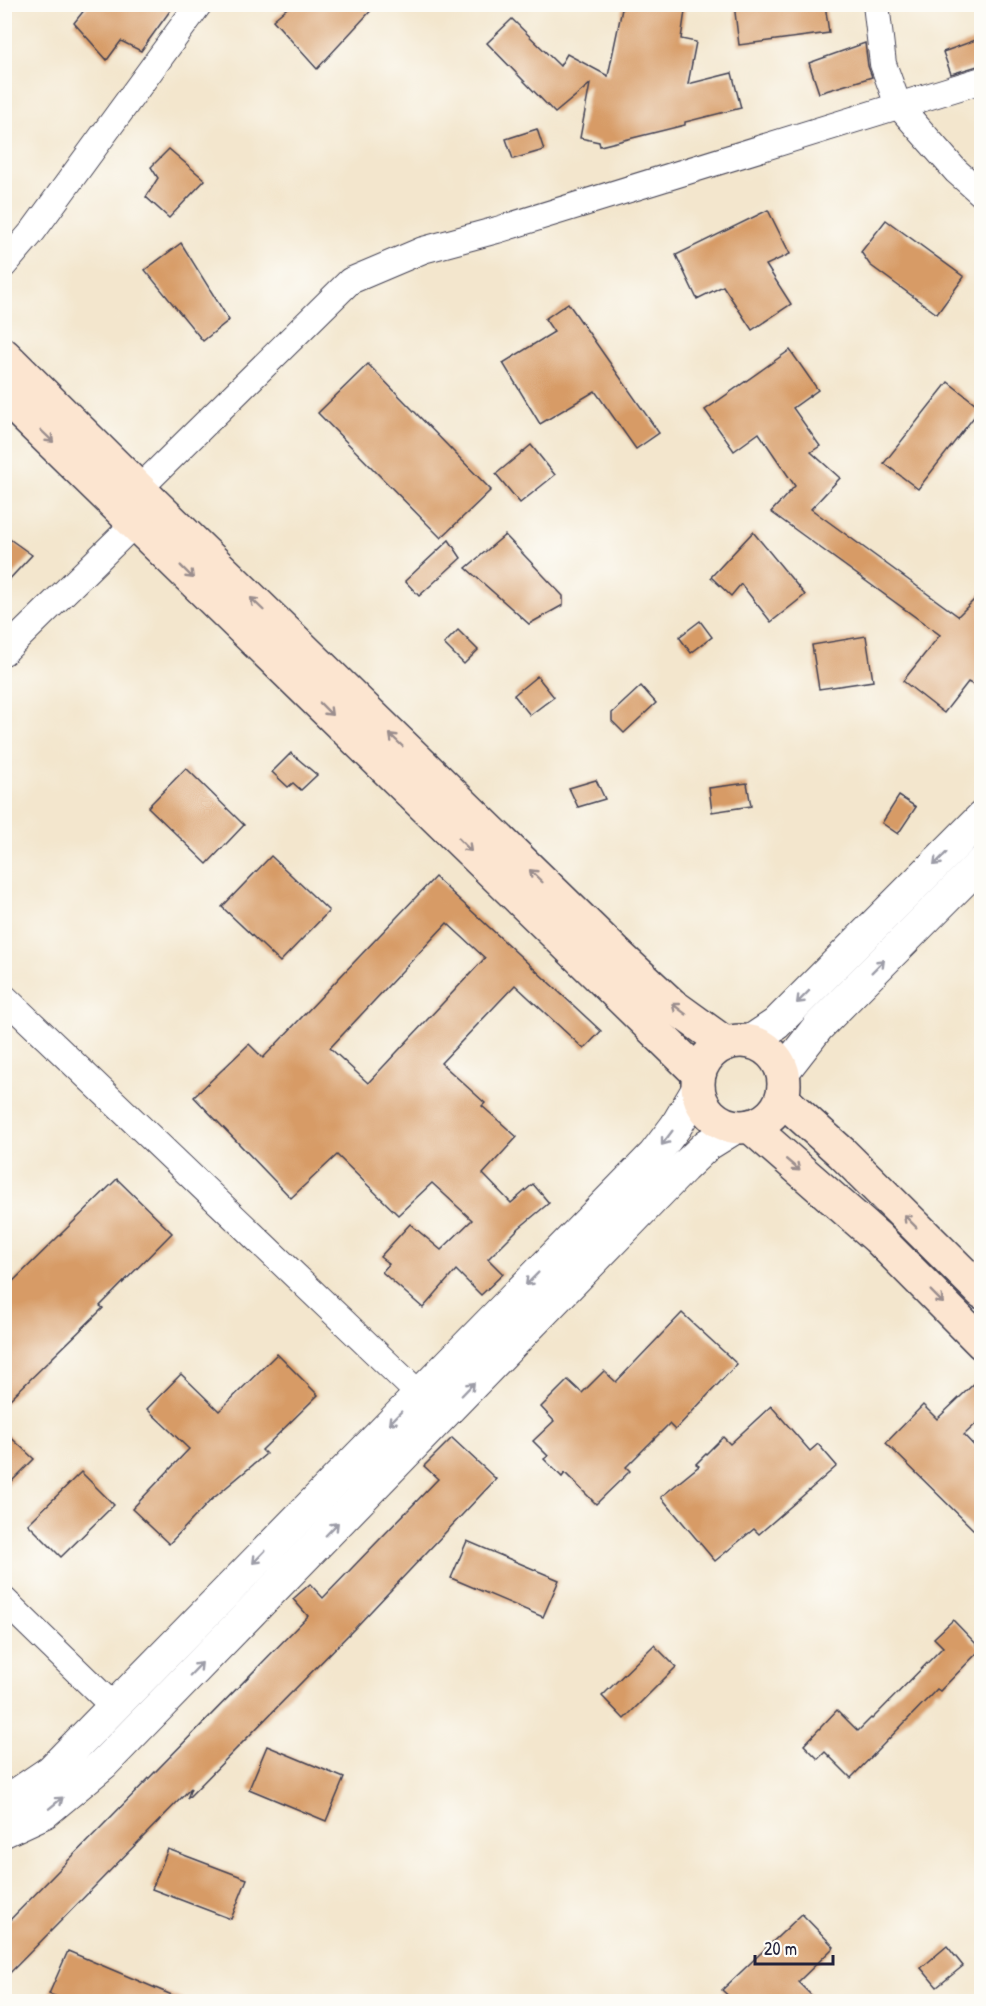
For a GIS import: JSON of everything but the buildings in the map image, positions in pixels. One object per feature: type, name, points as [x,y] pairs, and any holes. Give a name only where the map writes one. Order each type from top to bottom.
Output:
[{"type":"main road","points":[[4,355],[139,489],[672,1005],[737,1043],[766,1049],[776,1059],[782,1085],[842,1153],[981,1292]]},
{"type":"main road","points":[[4,396],[136,522],[699,1082]]},
{"type":"main road","points":[[737,1043],[714,1051],[704,1062],[699,1082],[702,1103],[710,1114],[722,1122],[743,1126],[764,1121],[774,1112],[782,1085]]},
{"type":"main road","points":[[743,1126],[878,1238],[981,1343]]},
{"type":"street","points":[[4,265],[40,222],[199,4]]},
{"type":"street","points":[[876,4],[884,64],[898,105],[956,171],[981,194]]},
{"type":"street","points":[[139,489],[350,281],[423,250],[497,230],[981,80]]},
{"type":"street","points":[[4,652],[136,522]]},
{"type":"street","points":[[737,1043],[776,1024],[981,817]]},
{"type":"street","points":[[782,1085],[818,1026],[981,862]]},
{"type":"street","points":[[4,997],[419,1394]]},
{"type":"street","points":[[4,1803],[51,1771],[654,1155],[676,1126],[699,1082]]},
{"type":"street","points":[[4,1831],[45,1812],[103,1764],[683,1168],[707,1145],[743,1126]]},
{"type":"street","points":[[4,1600],[113,1706]]}]
